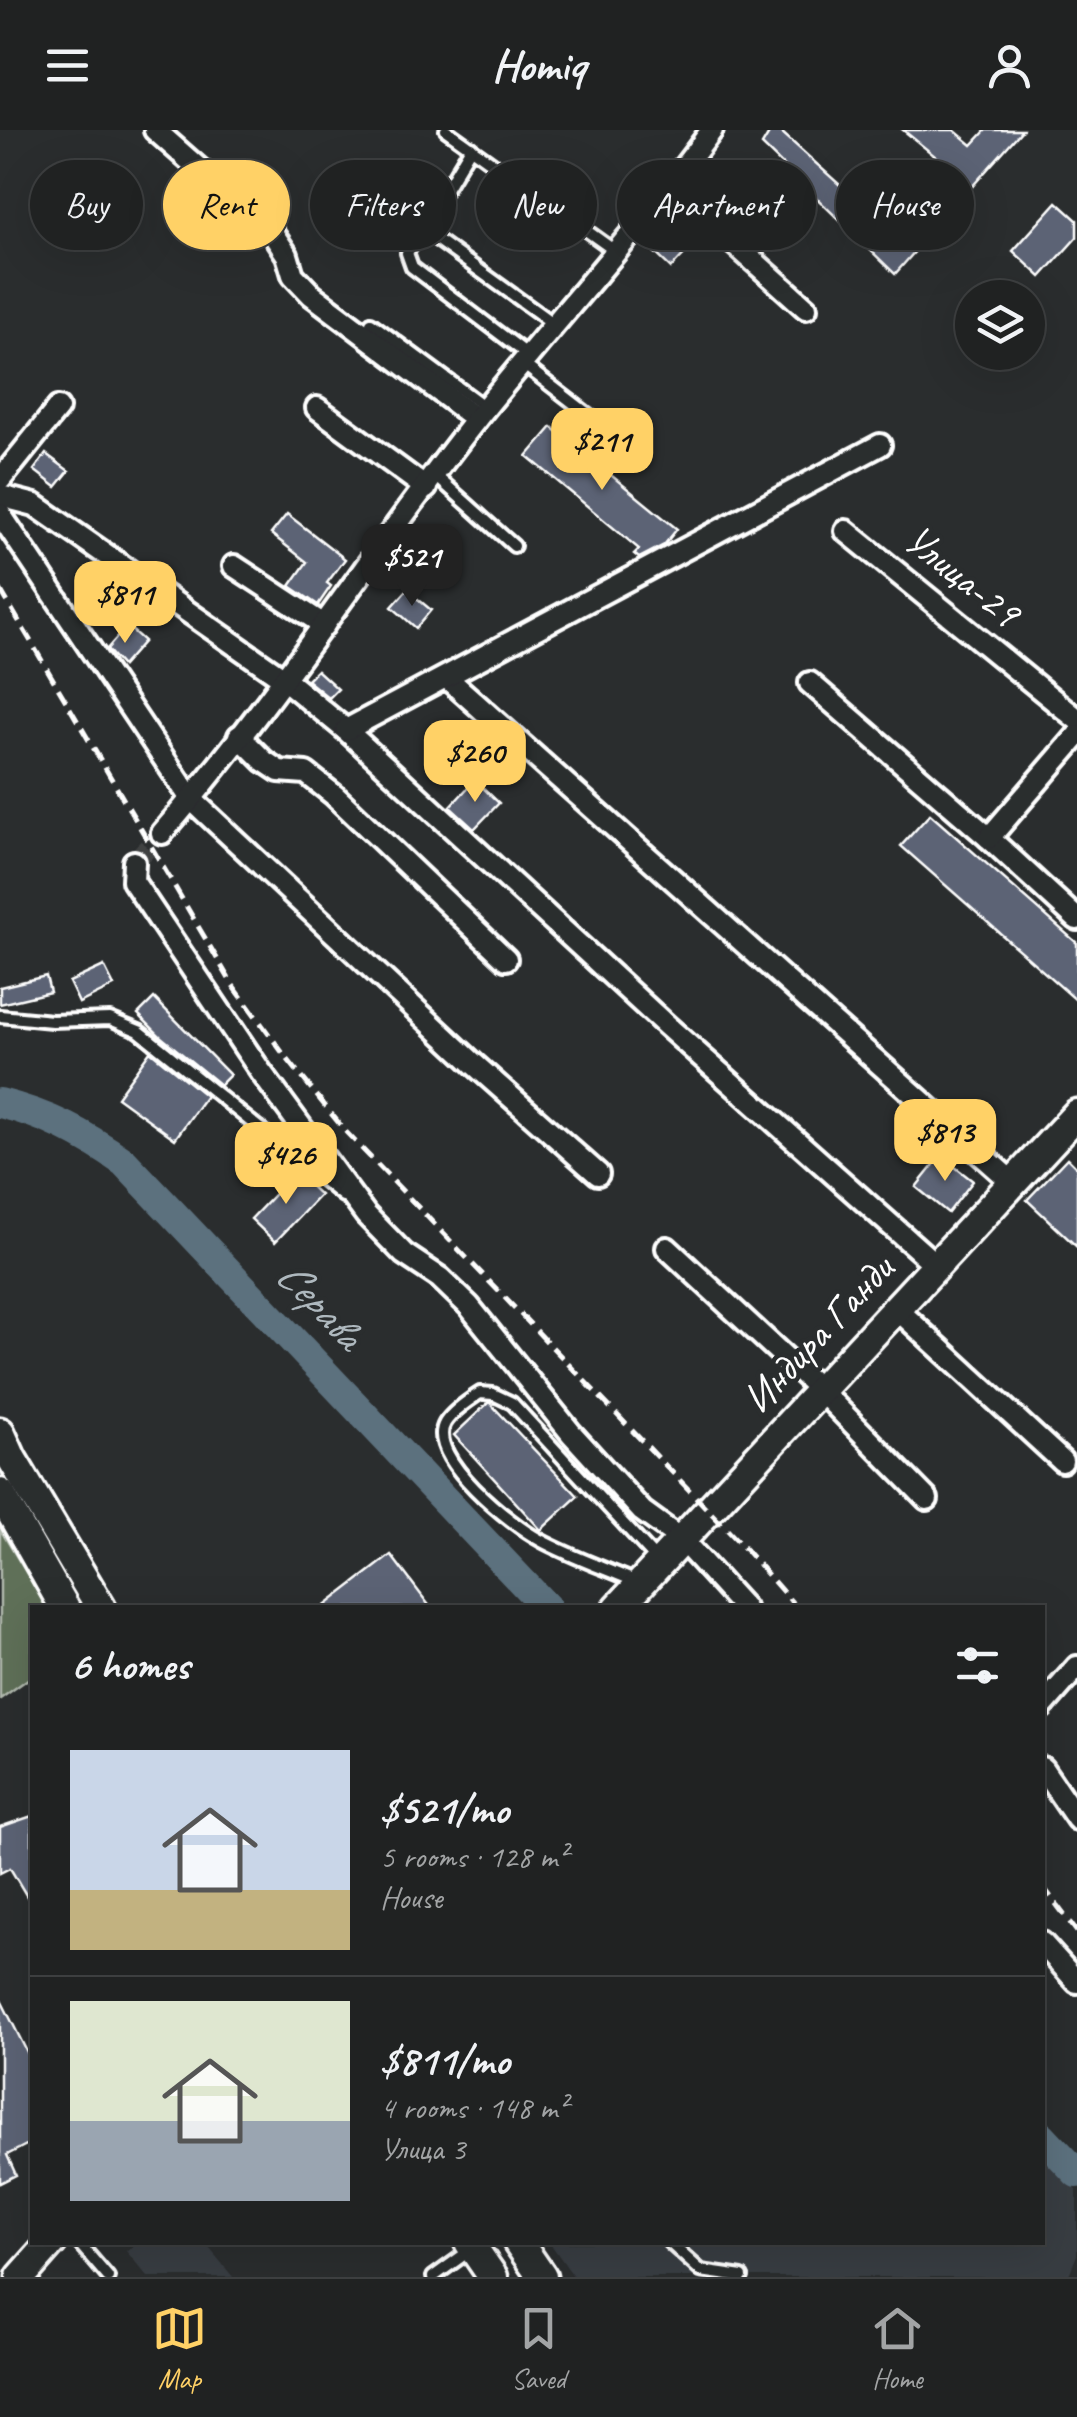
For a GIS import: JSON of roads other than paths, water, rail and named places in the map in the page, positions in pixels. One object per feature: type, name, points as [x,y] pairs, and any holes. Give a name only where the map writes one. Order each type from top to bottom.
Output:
[{"type":"street","points":[[155,130],[273,234],[287,255],[293,275],[312,295],[481,414]]},
{"type":"street","points":[[687,160],[705,132]]},
{"type":"street","points":[[162,832],[284,679],[481,414],[617,249]]},
{"type":"street","points":[[741,250],[806,308]]},
{"type":"street","points":[[0,480],[58,408]]},
{"type":"street","points":[[317,408],[431,482]]},
{"type":"street","points":[[346,730],[880,445]]},
{"type":"street","points":[[0,496],[35,505],[284,679],[346,730],[937,1266]]},
{"type":"street","points":[[0,514],[191,799],[474,1064],[598,1174]]},
{"type":"street","name":"Улица-29","points":[[846,531],[1077,719]]},
{"type":"street","points":[[234,566],[324,625]]},
{"type":"street","points":[[447,678],[1012,1182]]},
{"type":"street","points":[[810,683],[1077,919]]},
{"type":"street","points":[[238,736],[279,770],[306,773],[320,784],[506,958]]},
{"type":"street","points":[[989,838],[1077,736]]},
{"type":"street","points":[[134,862],[133,881],[261,1072],[366,1214],[404,1254],[440,1278],[469,1306],[570,1433],[642,1511],[682,1540],[741,1605]]},
{"type":"street","name":"Индира Ганди","points":[[621,1605],[1077,1114]]},
{"type":"street","points":[[667,1248],[819,1389],[927,1499]]},
{"type":"street","points":[[897,1309],[1062,1461]]},
{"type":"street","points":[[0,1432],[12,1459],[99,1605]]},
{"type":"street","points":[[0,1494],[63,1605]]},
{"type":"street","points":[[1045,1704],[1077,1667]]},
{"type":"street","points":[[1045,1772],[1077,1820]]},
{"type":"street","points":[[1045,1946],[1077,1982]]},
{"type":"street","points":[[21,2277],[49,2245]]},
{"type":"street","points":[[520,2245],[542,2277]]},
{"type":"street","points":[[471,2246],[493,2277]]},
{"type":"lane","points":[[446,130],[615,251]]},
{"type":"lane","points":[[456,172],[471,147]]},
{"type":"lane","points":[[409,250],[412,267],[637,452]]},
{"type":"lane","points":[[451,250],[556,326]]},
{"type":"lane","points":[[371,322],[481,414]]},
{"type":"lane","points":[[431,482],[514,546]]},
{"type":"lane","points":[[0,1016],[52,1021],[110,1019],[138,1031],[366,1214]]},
{"type":"lane","points":[[640,1584],[538,1540],[479,1492],[445,1456],[445,1422],[480,1394],[492,1394],[512,1403],[660,1562]]},
{"type":"lane","points":[[81,2245],[108,2277]]},
{"type":"lane","points":[[672,2245],[701,2271],[742,2277]]},
{"type":"lane","points":[[434,2277],[471,2246]]},
{"type":"waterway","name":"Серава","points":[[0,1103],[65,1126],[124,1162],[544,1605]]},
{"type":"waterway","name":"Серава","points":[[1045,2139],[1077,2173]]},
{"type":"tunnel","points":[[134,862],[162,833]]},
{"type":"railway","points":[[0,589],[232,984],[285,1056],[346,1132],[738,1541],[794,1605]]},
{"type":"railway","points":[[1045,1889],[1077,1932]]}]
